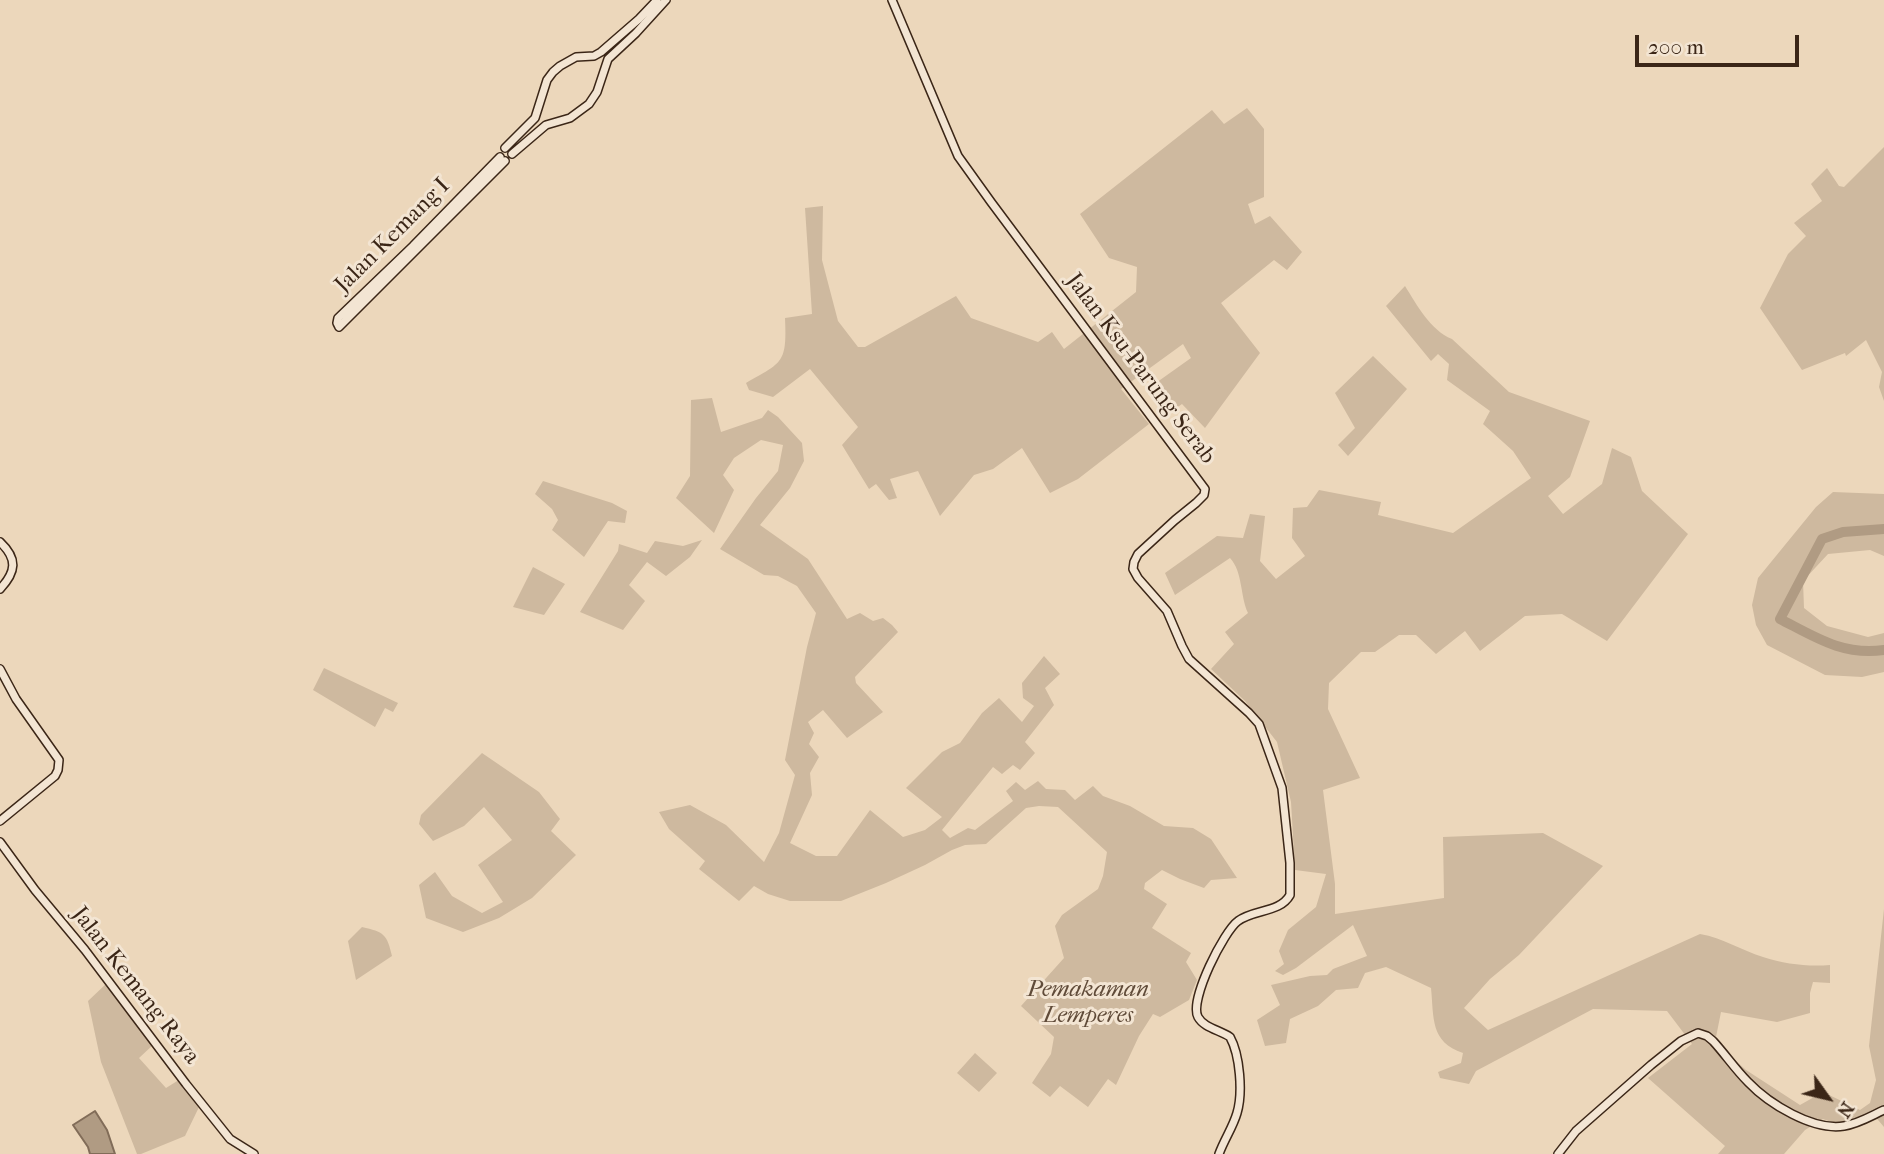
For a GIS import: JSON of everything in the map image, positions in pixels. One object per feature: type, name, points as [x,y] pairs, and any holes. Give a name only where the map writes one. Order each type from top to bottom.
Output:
[{"type":"street","points":[[657,0],[629,33],[618,49],[608,59],[597,92],[589,104],[570,118],[546,125],[512,154],[511,159],[502,159],[500,150],[535,118],[547,80],[553,72],[576,57],[594,56],[629,33],[666,0]]},
{"type":"street","name":"Jalan Ksu-Parung Serab","points":[[892,0],[958,156],[1204,488],[1204,495],[1138,554],[1133,569],[1167,611],[1189,659],[1259,724],[1282,788],[1290,880],[1290,895],[1284,903],[1244,917],[1232,926],[1200,987],[1197,1014],[1205,1024],[1230,1037],[1238,1069],[1239,1107],[1219,1154]]},
{"type":"street","points":[[594,56],[604,68]]},
{"type":"street","points":[[535,118],[546,125]]},
{"type":"street","points":[[505,148],[511,150],[512,154]]},
{"type":"street","name":"Jalan Kemang I","points":[[502,159],[339,327],[338,318],[502,159]]},
{"type":"street","points":[[0,542],[10,554],[13,566],[11,575],[0,589]]},
{"type":"street","points":[[0,669],[16,699],[60,765],[55,776],[0,821]]},
{"type":"street","name":"Jalan Kemang Raya","points":[[0,842],[230,1139],[254,1154]]},
{"type":"street","points":[[1558,1154],[1573,1133],[1631,1082],[1681,1041],[1698,1034],[1713,1041],[1733,1067],[1759,1092],[1814,1124],[1845,1126],[1883,1110]]},
{"type":"green space","points":[[1247,108],[1264,129],[1264,197],[1248,204],[1255,224],[1270,216],[1302,252],[1287,270],[1274,260],[1221,303],[1260,353],[1205,428],[1182,404],[1175,409],[1153,385],[1191,358],[1183,344],[1121,389],[1149,424],[1078,479],[1050,493],[1022,448],[993,469],[974,475],[940,516],[918,471],[890,479],[897,498],[889,500],[876,484],[869,489],[842,445],[858,427],[810,369],[773,397],[749,390],[746,383],[780,360],[785,344],[785,318],[812,314],[805,208],[823,206],[822,260],[838,321],[858,347],[865,347],[956,296],[971,318],[1038,342],[1052,332],[1064,349],[1136,292],[1137,267],[1109,258],[1080,214],[1212,110],[1224,124]]},
{"type":"green space","points":[[1884,147],[1884,401],[1879,387],[1882,372],[1866,340],[1846,356],[1845,353],[1802,370],[1760,308],[1788,254],[1806,236],[1794,223],[1822,201],[1811,184],[1827,168],[1839,186],[1844,187]]},
{"type":"green space","points":[[1405,286],[1419,309],[1437,330],[1452,339],[1509,392],[1590,421],[1570,477],[1548,496],[1563,514],[1602,484],[1612,448],[1631,457],[1642,491],[1688,534],[1607,641],[1562,614],[1525,616],[1480,651],[1465,631],[1436,654],[1416,635],[1399,635],[1375,652],[1361,652],[1329,683],[1328,709],[1360,778],[1323,790],[1335,884],[1335,914],[1444,898],[1443,837],[1543,833],[1603,866],[1519,955],[1490,979],[1464,1008],[1488,1030],[1700,934],[1780,961],[1830,965],[1830,983],[1813,982],[1810,1013],[1777,1022],[1721,1012],[1715,1042],[1746,1070],[1800,1105],[1823,1092],[1860,1110],[1870,1103],[1876,1080],[1869,1046],[1884,909],[1884,1127],[1873,1114],[1839,1125],[1823,1119],[1805,1130],[1784,1154],[1718,1154],[1725,1146],[1648,1078],[1692,1044],[1667,1011],[1593,1009],[1476,1071],[1469,1084],[1440,1078],[1438,1072],[1461,1063],[1463,1053],[1452,1048],[1439,1036],[1434,1019],[1431,988],[1386,967],[1365,973],[1358,988],[1336,990],[1318,1006],[1290,1019],[1286,1043],[1265,1046],[1257,1020],[1280,1005],[1271,985],[1327,975],[1333,969],[1367,956],[1353,925],[1296,968],[1283,975],[1275,971],[1284,964],[1279,951],[1288,930],[1316,907],[1326,874],[1295,870],[1291,802],[1277,742],[1245,701],[1211,669],[1234,644],[1225,632],[1248,613],[1234,564],[1230,558],[1175,595],[1165,573],[1217,536],[1243,538],[1250,514],[1265,516],[1260,561],[1276,579],[1305,556],[1292,538],[1293,508],[1307,507],[1319,490],[1381,502],[1378,515],[1453,533],[1531,478],[1513,451],[1483,424],[1490,411],[1447,380],[1449,364],[1438,354],[1431,361],[1386,306]]},
{"type":"green space","points":[[1373,356],[1407,389],[1348,456],[1338,445],[1355,428],[1335,393]]},
{"type":"green space","name":"Pemakaman Lemperes","points":[[712,398],[721,432],[762,418],[768,410],[802,443],[804,461],[790,488],[760,525],[808,559],[847,619],[860,613],[873,621],[883,618],[898,632],[855,677],[856,683],[883,712],[847,738],[823,710],[808,722],[814,733],[809,744],[819,757],[810,773],[812,795],[790,843],[816,856],[837,856],[870,810],[903,837],[925,830],[942,817],[906,788],[942,752],[960,743],[982,713],[999,698],[1022,722],[1034,706],[1023,698],[1022,683],[1044,656],[1060,674],[1045,688],[1054,705],[1025,742],[1035,753],[1020,770],[1013,765],[1002,774],[993,767],[942,830],[950,838],[968,828],[975,830],[1013,801],[1006,791],[1016,782],[1025,790],[1038,781],[1046,789],[1065,790],[1075,800],[1093,786],[1103,796],[1130,806],[1164,826],[1193,828],[1211,839],[1237,878],[1211,880],[1204,888],[1162,870],[1145,883],[1144,889],[1167,904],[1152,928],[1191,953],[1186,962],[1197,980],[1189,1000],[1160,1017],[1153,1014],[1139,1036],[1116,1085],[1108,1079],[1088,1107],[1060,1086],[1050,1097],[1032,1083],[1051,1054],[1054,1037],[1021,1006],[1064,958],[1055,926],[1062,915],[1098,889],[1103,876],[1107,852],[1058,807],[1026,808],[986,844],[965,845],[952,850],[886,883],[841,901],[790,901],[754,886],[739,901],[699,869],[705,861],[669,829],[659,812],[690,805],[726,825],[764,862],[779,833],[795,775],[785,760],[816,613],[797,586],[778,576],[764,575],[720,549],[778,471],[783,445],[761,440],[734,458],[723,475],[734,490],[714,533],[676,498],[690,476],[691,400]]},
{"type":"green space","points":[[543,481],[612,503],[627,511],[625,523],[608,521],[584,557],[552,530],[558,520],[552,509],[535,494]]},
{"type":"green space","points":[[1833,492],[1884,494],[1884,556],[1870,550],[1828,554],[1803,581],[1804,608],[1827,626],[1868,637],[1884,633],[1884,672],[1862,677],[1825,675],[1767,645],[1756,625],[1752,605],[1758,578],[1816,507]]},
{"type":"green space","points":[[702,540],[690,557],[666,576],[647,562],[629,585],[645,601],[623,630],[580,612],[618,551],[619,544],[647,553],[655,541],[683,546]]},
{"type":"green space","points":[[533,567],[565,584],[544,615],[513,607]]},
{"type":"green space","points":[[324,668],[398,703],[393,712],[385,708],[375,727],[313,690]]},
{"type":"green space","points":[[482,753],[539,792],[560,819],[551,831],[576,855],[532,898],[499,918],[463,932],[426,918],[419,885],[435,872],[452,896],[482,913],[503,902],[478,865],[512,840],[484,807],[464,826],[433,841],[419,824],[421,815]]},
{"type":"green space","points":[[362,927],[383,935],[392,956],[356,980],[348,941]]},
{"type":"green space","points":[[107,983],[154,1044],[139,1058],[166,1088],[182,1078],[200,1105],[185,1136],[141,1154],[137,1154],[101,1062],[88,1001]]},
{"type":"green space","points":[[975,1053],[997,1073],[979,1092],[957,1073]]},
{"type":"shaded area","points":[[95,1111],[107,1130],[115,1154],[90,1154],[73,1125]]},
{"type":"waterway","points":[[1884,529],[1843,532],[1822,539],[1780,619],[1842,648],[1884,650]]}]
